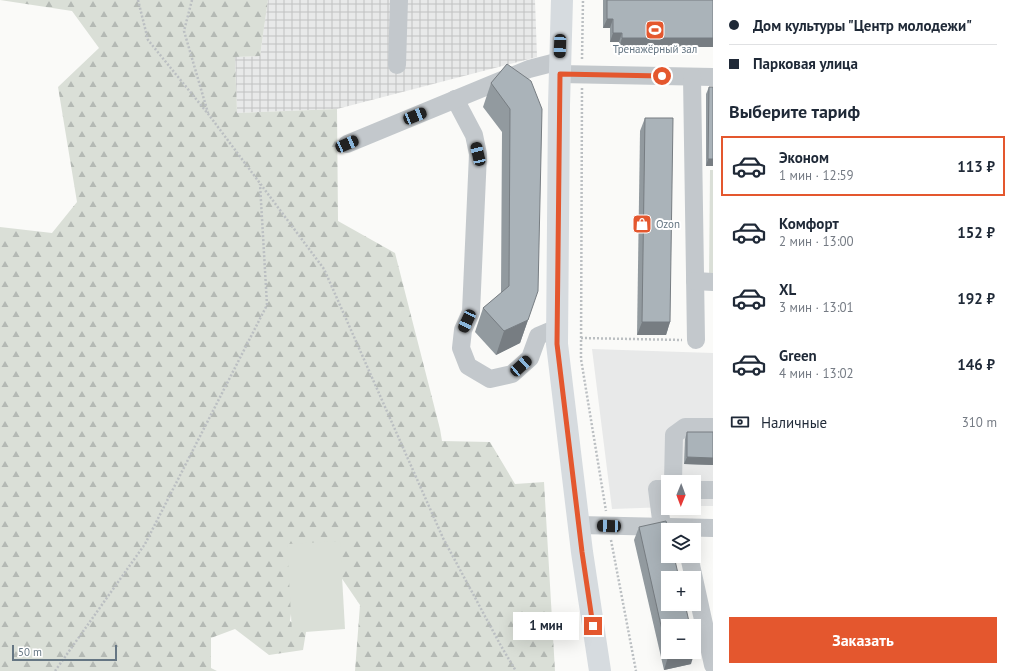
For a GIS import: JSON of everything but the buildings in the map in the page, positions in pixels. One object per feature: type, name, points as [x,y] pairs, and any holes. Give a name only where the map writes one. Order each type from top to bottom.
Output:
[{"type":"main road","points":[[562,0],[557,344],[579,526],[600,671]]},
{"type":"lane","points":[[397,65],[399,0]]},
{"type":"lane","points":[[347,144],[529,69],[560,68],[582,74],[713,77]]},
{"type":"lane","points":[[692,77],[696,340]]},
{"type":"lane","points":[[455,99],[474,135],[478,154],[471,312],[463,330],[461,348],[468,366],[490,379],[512,374],[530,358],[538,336],[557,328]]},
{"type":"lane","points":[[695,281],[713,282]]},
{"type":"lane","points":[[673,475],[674,435],[685,427],[713,427]]},
{"type":"lane","points":[[661,489],[657,489],[661,523]]},
{"type":"lane","points":[[701,490],[713,490]]},
{"type":"lane","points":[[579,526],[661,527]]},
{"type":"lane","points":[[701,528],[713,528]]},
{"type":"lane","points":[[691,563],[713,665]]},
{"type":"path","points":[[138,0],[148,40],[209,115],[324,269],[444,538],[501,646],[516,671]]},
{"type":"path","points":[[192,0],[184,31],[209,115]]},
{"type":"path","points":[[583,0],[581,359],[609,526],[636,671]]},
{"type":"path","points":[[55,671],[145,544],[267,305],[260,182]]},
{"type":"path","points":[[581,338],[696,340]]},
{"type":"shaded area","points":[[268,0],[535,0],[537,57],[337,109],[237,113],[235,57],[260,56]]},
{"type":"shaded area","points":[[592,349],[713,353],[713,506],[701,506],[701,475],[661,475],[661,507],[612,509]]},
{"type":"green space","points":[[0,0],[268,0],[260,56],[235,57],[237,113],[337,109],[338,221],[395,253],[442,441],[490,442],[515,484],[544,482],[555,671],[355,671],[360,605],[334,567],[298,563],[290,621],[306,632],[303,650],[269,655],[235,629],[211,638],[211,668],[217,671],[0,671],[0,227],[52,233],[77,202],[58,87],[99,48],[72,11]]},
{"type":"green space","points":[[710,170],[713,170],[713,280],[709,280]]},
{"type":"green space","points":[[340,541],[345,629],[292,633],[287,544]]},
{"type":"place","name":"Тренажёрный зал","points":[[655,30]]},
{"type":"place","name":"Ozon","points":[[642,224]]},
{"type":"route","points":[[593,626],[582,552],[557,344],[560,74],[662,76]]}]
